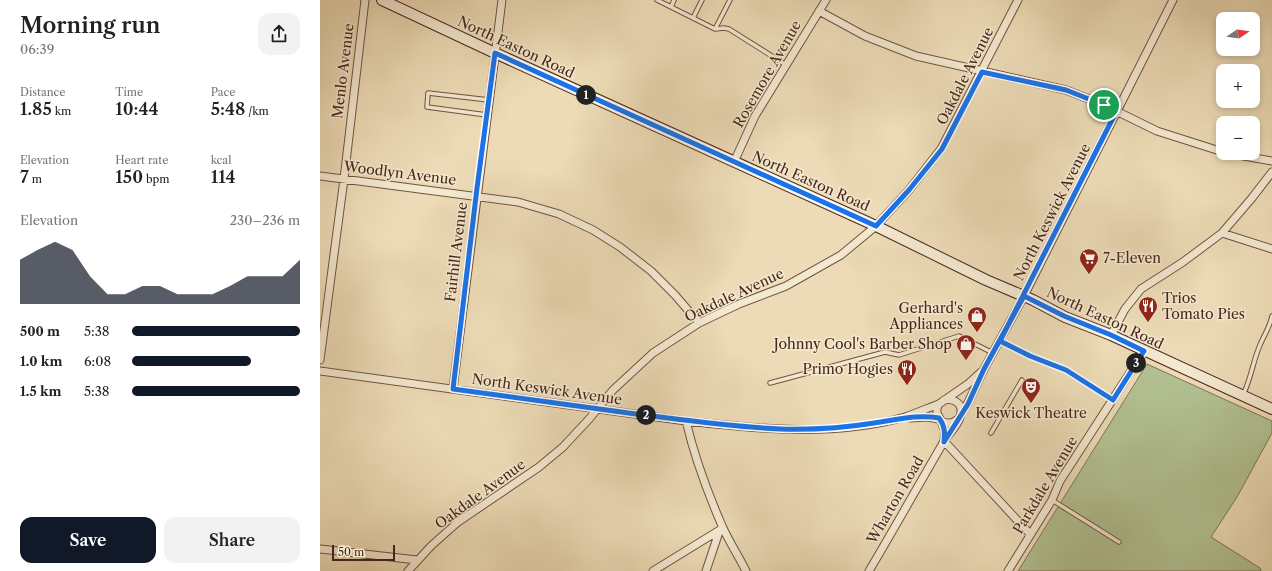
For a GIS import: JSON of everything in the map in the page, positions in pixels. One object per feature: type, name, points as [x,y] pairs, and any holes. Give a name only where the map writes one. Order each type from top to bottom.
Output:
[{"type":"main road","name":"North Easton Road","points":[[388,1],[495,53],[876,226],[986,280],[1024,296],[1064,316],[1111,335],[1272,409]]},
{"type":"street","name":"Menlo Avenue","points":[[320,360],[344,179],[365,0]]},
{"type":"street","name":"Fairhill Avenue","points":[[453,389],[476,196],[502,0]]},
{"type":"street","name":"Rosemore Avenue","points":[[734,162],[755,116],[826,0]]},
{"type":"street","name":"Oakdale Avenue","points":[[408,571],[432,545],[458,522],[510,488],[544,463],[563,446],[614,390],[654,353],[699,323],[739,304],[786,286],[841,255],[876,226],[909,190],[942,149],[1018,0]]},
{"type":"street","name":"North Keswick Avenue","points":[[320,371],[686,421],[735,426],[802,429],[840,427],[923,416],[951,423],[955,422],[973,393],[984,369],[1024,296],[1173,0]]},
{"type":"street","points":[[819,11],[865,36],[916,56],[1066,90],[1104,105],[1157,132],[1216,150]]},
{"type":"street","points":[[1260,159],[1272,161]]},
{"type":"street","points":[[1111,335],[1125,309],[1141,289],[1183,262],[1222,233],[1272,172]]},
{"type":"street","name":"Woodlyn Avenue","points":[[320,176],[518,202],[559,214],[593,230],[620,247],[651,271],[676,295],[699,323]]},
{"type":"street","points":[[1222,233],[1272,249]]},
{"type":"street","name":"Parkdale Avenue","points":[[1008,571],[1052,500],[1060,481],[1144,351]]},
{"type":"street","name":"North Keswick Avenue","points":[[890,420],[905,417],[942,401],[968,384],[984,369]]},
{"type":"street","points":[[960,416],[961,408],[958,403],[953,399],[942,401],[937,412],[945,431],[944,442],[1030,534]]},
{"type":"street","name":"Wharton Road","points":[[869,571],[960,416]]},
{"type":"street","points":[[686,421],[721,530],[746,571]]},
{"type":"street","points":[[653,571],[721,530]]},
{"type":"street","points":[[706,571],[721,530]]},
{"type":"street","points":[[320,549],[417,560]]},
{"type":"lane","points":[[657,0],[715,29],[729,29],[786,65]]},
{"type":"lane","points":[[671,7],[674,0]]},
{"type":"lane","points":[[693,18],[702,0]]},
{"type":"lane","points":[[715,29],[730,0]]},
{"type":"lane","points":[[487,115],[427,107],[428,93],[489,100]]},
{"type":"lane","points":[[1242,396],[1247,386],[1260,345],[1271,324],[1272,316]]},
{"type":"lane","points":[[770,383],[885,352],[899,355],[959,336],[993,353]]},
{"type":"lane","points":[[1000,341],[1030,356],[1066,370],[1113,400]]},
{"type":"lane","points":[[991,433],[1022,380]]},
{"type":"lane","points":[[1052,500],[1119,542]]},
{"type":"green space","points":[[1147,364],[1272,421],[1272,433],[1237,497],[1211,537],[1260,568],[1261,571],[1018,571]]},
{"type":"place","name":"7-Eleven","points":[[1089,275]]},
{"type":"place","name":"Trios Tomato Pies","points":[[1148,323]]},
{"type":"place","name":"Gerhard's Appliances","points":[[977,333]]},
{"type":"place","name":"Johnny Cool's Barber Shop","points":[[966,361]]},
{"type":"place","name":"Primo Hogies","points":[[907,386]]},
{"type":"place","name":"Keswick Theatre","points":[[1031,404]]},
{"type":"route","points":[[1104,105],[1066,90],[982,72],[942,149],[909,190],[876,226],[495,53],[453,389],[686,421],[781,429],[840,427],[923,416],[939,418],[945,431],[944,442],[968,404],[984,369],[1000,341],[1024,296],[1064,316],[1111,335],[1144,351],[1113,400],[1066,370],[1030,356],[1000,341],[1116,112],[1104,105]]}]
